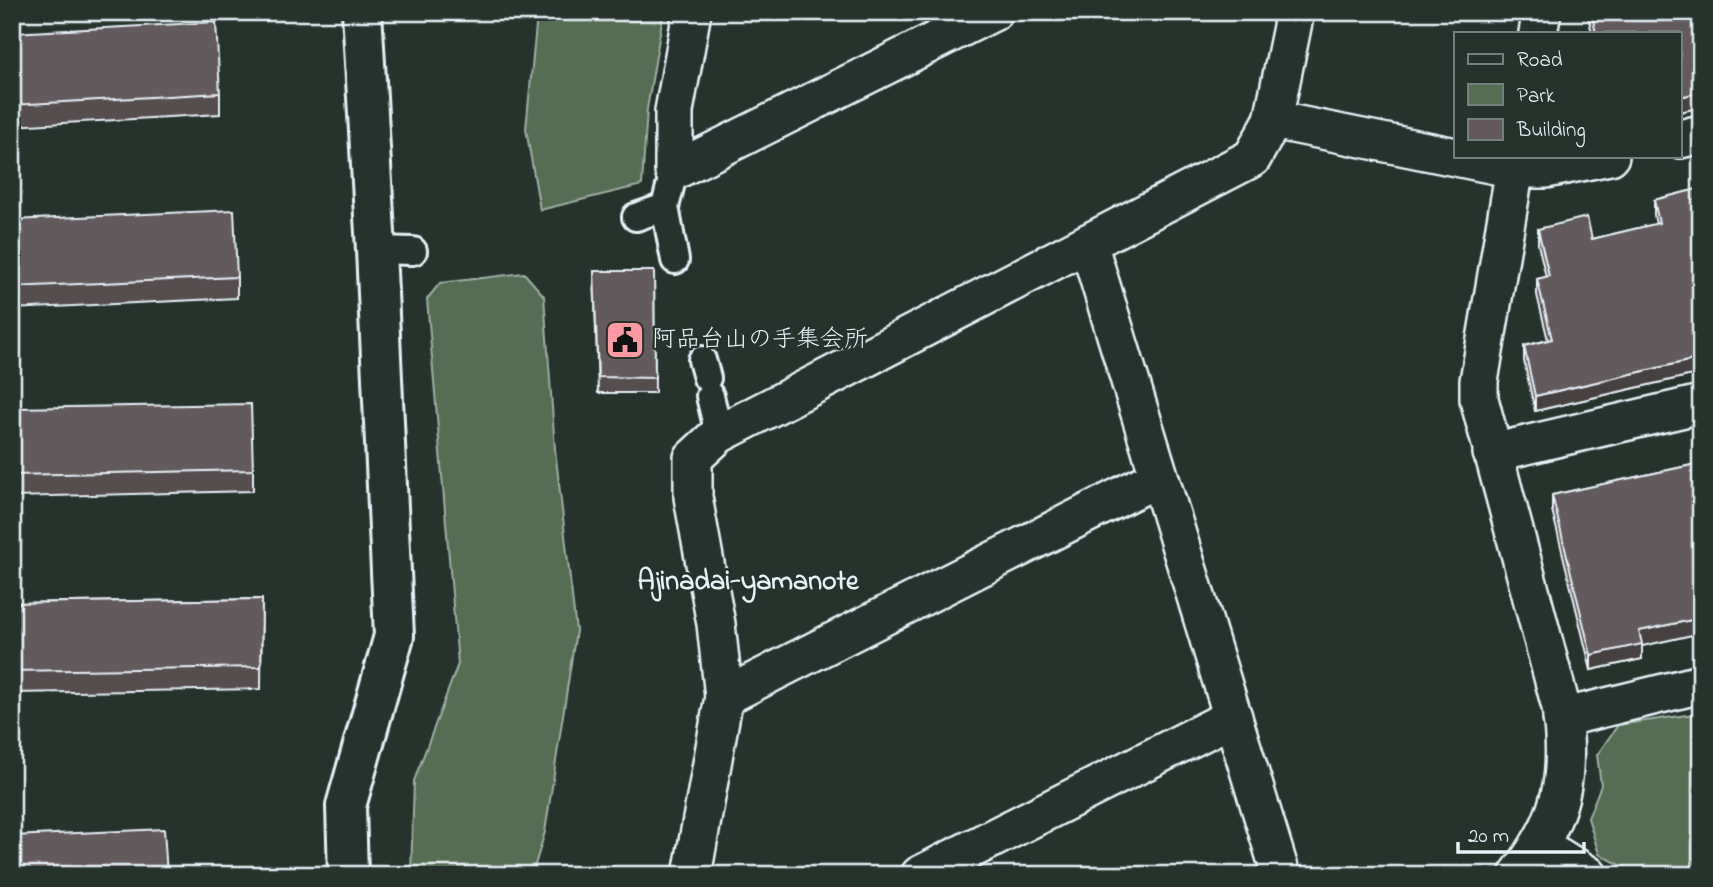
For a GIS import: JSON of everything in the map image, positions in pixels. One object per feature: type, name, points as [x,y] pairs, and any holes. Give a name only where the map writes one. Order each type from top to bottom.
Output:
[{"type":"street","points":[[348,875],[346,806],[394,636],[395,251],[362,12]]},
{"type":"street","points":[[675,260],[665,207],[674,171],[674,111],[692,12]]},
{"type":"street","points":[[674,171],[993,12]]},
{"type":"street","points":[[692,875],[724,697],[716,624],[692,496],[693,458],[719,434],[1252,158],[1273,120],[1295,12]]},
{"type":"street","points":[[1538,32],[1542,12]]},
{"type":"street","points":[[1273,120],[1454,151]]},
{"type":"street","points":[[1682,139],[1701,134]]},
{"type":"street","points":[[1493,158],[1547,169],[1600,158]]},
{"type":"street","points":[[1516,162],[1478,390],[1480,408],[1562,718],[1567,748],[1563,789],[1550,827],[1518,875]]},
{"type":"street","points":[[636,217],[665,207]]},
{"type":"street","points":[[1088,243],[1281,875]]},
{"type":"street","points":[[706,378],[719,434]]},
{"type":"street","points":[[1492,453],[1701,404]]},
{"type":"street","points":[[724,697],[1159,477]]},
{"type":"street","points":[[1562,718],[1701,684]]},
{"type":"street","points":[[920,875],[1233,717]]},
{"type":"street","points":[[1539,845],[1588,875]]},
{"type":"green space","points":[[539,12],[644,12],[663,15],[647,109],[642,185],[540,210],[526,129]]},
{"type":"green space","points":[[524,273],[544,296],[555,449],[576,631],[545,832],[532,875],[411,875],[414,781],[458,664],[427,299],[440,283]]},
{"type":"green space","points":[[1701,713],[1701,875],[1640,875],[1599,854],[1588,818],[1601,785],[1597,755],[1618,725]]},
{"type":"building","points":[[1591,12],[1701,12],[1701,92],[1682,97],[1682,32],[1596,32]]},
{"type":"building","points":[[216,22],[220,93],[12,105],[12,33]]},
{"type":"building","points":[[1701,188],[1701,358],[1535,396],[1524,346],[1552,339],[1537,279],[1549,276],[1538,229],[1587,217],[1592,239],[1659,223],[1654,200]]},
{"type":"building","points":[[234,210],[237,277],[12,287],[12,220]]},
{"type":"building","name":"阿品台山の手集会所","points":[[594,271],[654,271],[655,378],[598,377]]},
{"type":"building","points":[[251,404],[253,470],[12,475],[12,408]]},
{"type":"building","points":[[1701,463],[1701,618],[1639,631],[1642,644],[1591,655],[1552,495]]},
{"type":"building","points":[[262,599],[261,667],[12,671],[12,603]]},
{"type":"building","points":[[164,829],[167,875],[12,875],[12,836]]},
{"type":"place","name":"阿品台山の手集会所","points":[[625,340]]},
{"type":"district","name":"Ajinadai-yamanote","points":[[748,582]]}]
